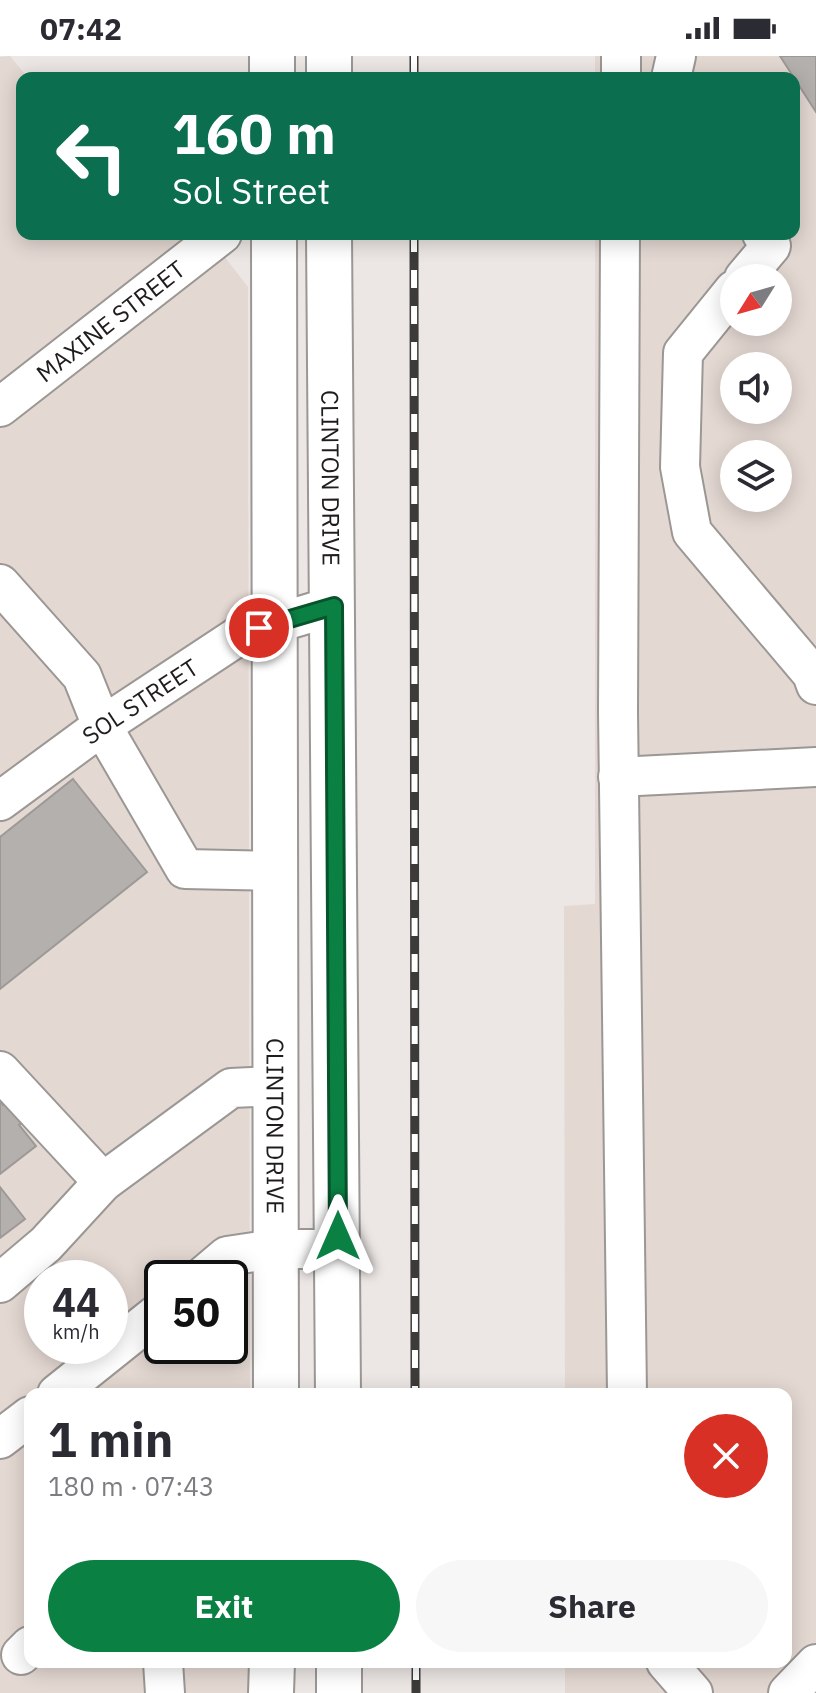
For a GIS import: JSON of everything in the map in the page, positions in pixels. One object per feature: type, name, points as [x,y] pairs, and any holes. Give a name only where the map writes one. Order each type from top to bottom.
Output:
[{"type":"main road","name":"CLINTON DRIVE","points":[[274,240],[276,1388]]},
{"type":"main road","name":"CLINTON DRIVE","points":[[329,240],[338,1388]]},
{"type":"main road","points":[[271,1693],[272,1668]]},
{"type":"main road","points":[[339,1668],[339,1693]]},
{"type":"street","name":"MAXINE STREET","points":[[0,407],[214,240]]},
{"type":"street","points":[[620,240],[618,777],[627,1388]]},
{"type":"street","points":[[756,264],[771,246],[766,240]]},
{"type":"street","points":[[720,307],[683,353],[680,467],[692,532],[812,674],[816,685]]},
{"type":"street","points":[[0,584],[82,676],[102,726],[185,869],[274,871]]},
{"type":"street","name":"SOL STREET","points":[[0,801],[102,726],[243,633],[334,606]]},
{"type":"street","points":[[618,777],[816,767]]},
{"type":"street","points":[[0,1071],[103,1182]]},
{"type":"street","points":[[0,1283],[46,1244],[103,1182],[231,1088],[275,1086]]},
{"type":"street","points":[[222,1260],[227,1256],[275,1249],[338,1249]]},
{"type":"street","points":[[64,1388],[144,1324]]},
{"type":"street","points":[[0,1439],[24,1421]]},
{"type":"street","points":[[163,1668],[165,1693]]},
{"type":"street","points":[[671,1668],[693,1693]]},
{"type":"shaded area","points":[[10,56],[23,72],[16,72],[16,240],[212,240],[248,287],[250,1388],[24,1388],[24,1668],[251,1668],[251,1693],[0,1693],[0,57]]},
{"type":"shaded area","points":[[595,56],[816,56],[816,1693],[565,1693],[565,1668],[792,1668],[792,1388],[565,1388],[564,906],[595,904],[595,240],[800,240],[800,72],[595,72]]},
{"type":"building","points":[[780,56],[816,56],[816,112],[800,87],[800,72],[790,72]]},
{"type":"building","points":[[73,779],[147,872],[0,989],[0,837]]},
{"type":"building","points":[[0,1100],[3,1105],[9,1101],[24,1121],[19,1125],[36,1146],[0,1174]]},
{"type":"building","points":[[0,1187],[25,1219],[0,1238]]},
{"type":"railway","points":[[414,56],[414,72]]},
{"type":"railway","points":[[414,240],[415,1388]]},
{"type":"railway","points":[[416,1668],[416,1693]]},
{"type":"route","points":[[259,628],[334,606],[338,1236]]}]
